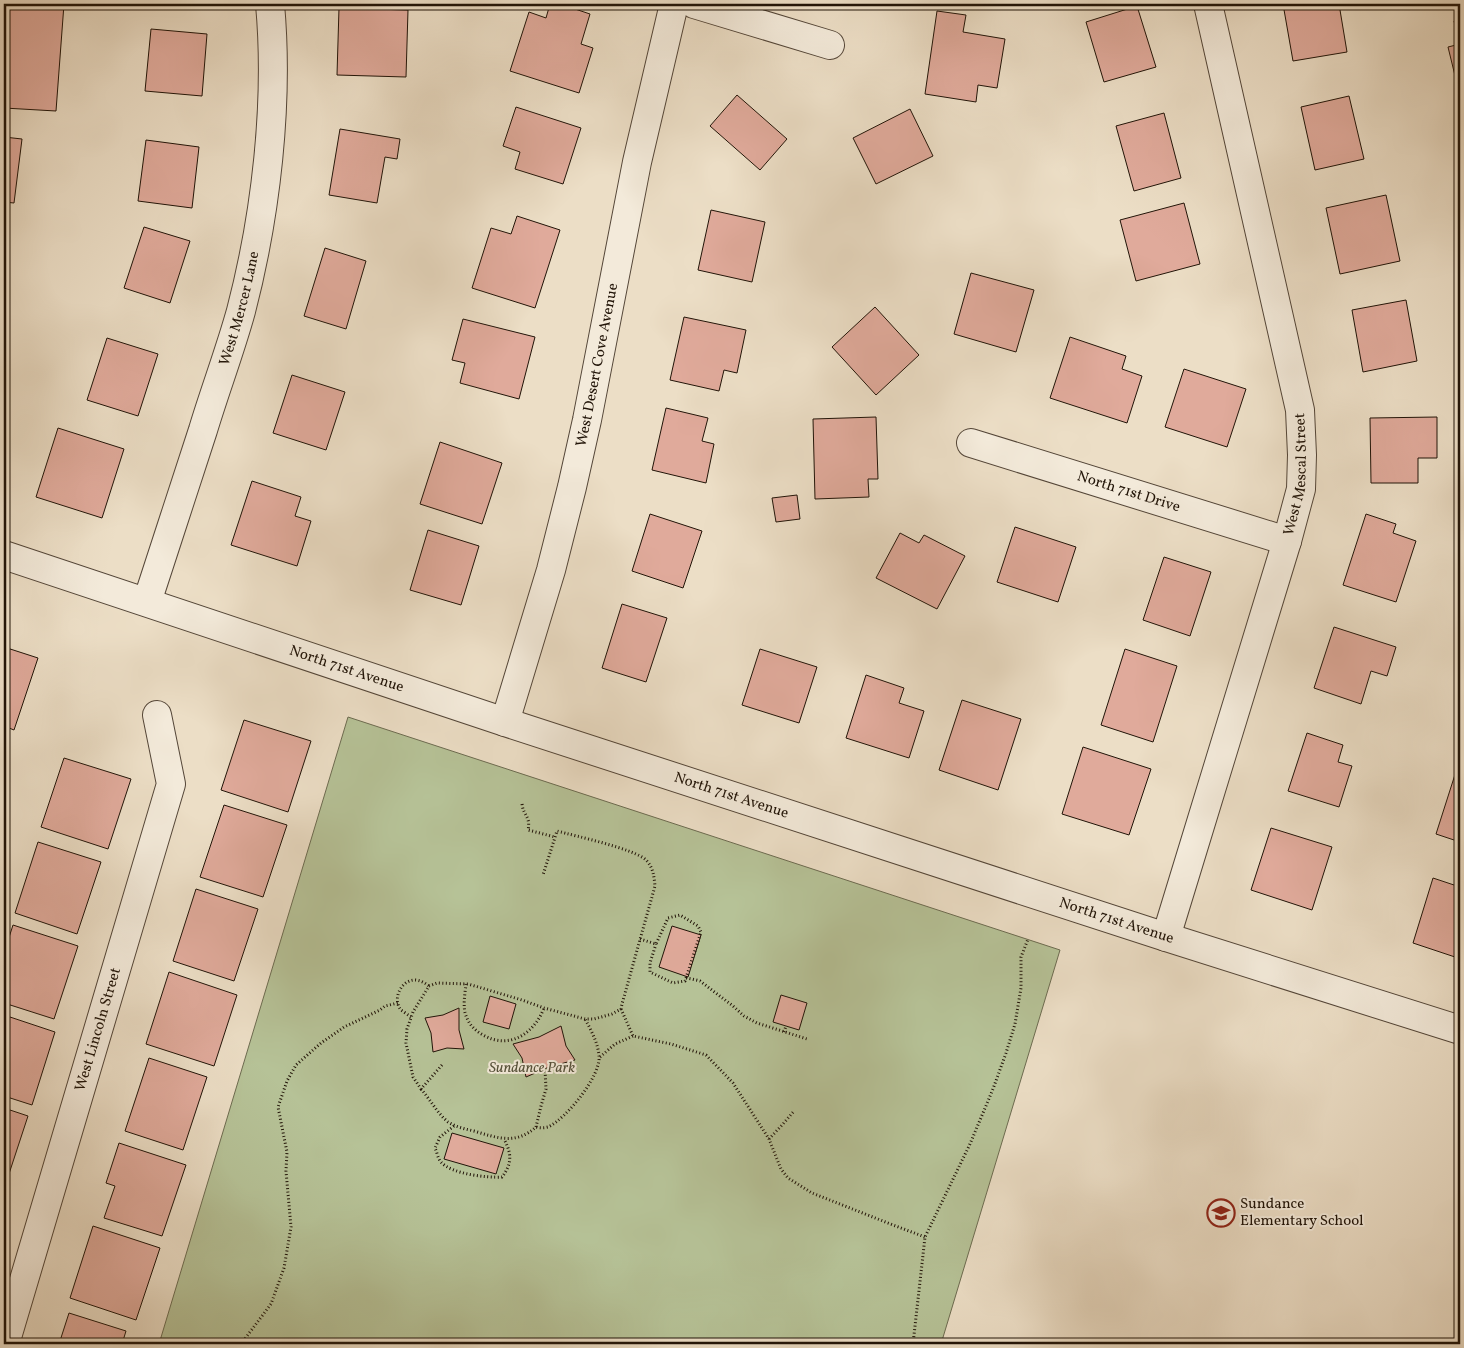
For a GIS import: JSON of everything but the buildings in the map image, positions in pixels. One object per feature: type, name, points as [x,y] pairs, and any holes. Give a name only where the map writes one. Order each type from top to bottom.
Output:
[{"type":"street","name":"West Mercer Lane","points":[[146,602],[240,312],[251,262],[260,214],[270,130],[273,79],[270,4]]},
{"type":"street","name":"West Desert Cove Avenue","points":[[505,722],[551,570],[588,420],[637,162],[674,4]]},
{"type":"street","points":[[694,4],[830,45]]},
{"type":"street","name":"West Mescal Street","points":[[1166,937],[1287,541],[1301,489],[1300,410],[1208,4]]},
{"type":"street","name":"North 71st Drive","points":[[971,443],[1287,541]]},
{"type":"street","name":"North 71st Avenue","points":[[4,556],[505,722],[1166,937],[1460,1030]]},
{"type":"street","name":"West Lincoln Street","points":[[5,1344],[171,784],[156,715]]},
{"type":"path","points":[[522,804],[522,810],[528,818],[530,825],[528,830],[555,837]]},
{"type":"path","points":[[544,875],[557,831],[633,852],[646,859],[651,865],[655,886],[622,1004],[622,1009],[633,1036]]},
{"type":"path","points":[[680,915],[698,926],[701,932],[685,981],[673,982],[650,972],[650,963],[656,944],[668,918],[680,915]]},
{"type":"path","points":[[640,939],[656,944]]},
{"type":"path","points":[[913,1344],[925,1237],[970,1144],[1006,1053],[1015,1024],[1021,988],[1021,957],[1028,939]]},
{"type":"path","points":[[686,978],[692,978],[700,982],[744,1016],[757,1023],[807,1039]]},
{"type":"path","points":[[411,1017],[401,1009],[398,1003],[397,996],[400,990],[405,983],[414,980],[421,981],[429,986]]},
{"type":"path","points":[[545,1069],[546,1089],[536,1127],[528,1134],[500,1139],[455,1126],[447,1121],[435,1108],[413,1078],[406,1042],[406,1029],[429,986],[436,983],[466,984],[585,1019],[594,1019],[622,1009]]},
{"type":"path","points":[[466,984],[464,1010],[466,1018],[472,1027],[489,1038],[506,1042],[514,1040],[536,1024],[544,1008]]},
{"type":"path","points":[[241,1344],[271,1304],[284,1268],[291,1226],[286,1171],[287,1152],[278,1107],[287,1081],[296,1065],[326,1039],[344,1027],[385,1006],[398,1003]]},
{"type":"path","points":[[536,1127],[546,1128],[558,1121],[578,1100],[591,1082],[599,1057],[592,1031],[585,1019]]},
{"type":"path","points":[[784,1032],[786,1026]]},
{"type":"path","points":[[599,1057],[615,1044],[633,1036],[671,1044],[706,1055],[733,1083],[769,1139],[781,1169],[788,1178],[820,1196],[925,1237]]},
{"type":"path","points":[[421,1089],[442,1065]]},
{"type":"path","points":[[769,1139],[794,1111]]},
{"type":"path","points":[[455,1126],[452,1126],[440,1137],[435,1148],[440,1162],[447,1167],[470,1175],[502,1178],[510,1161],[508,1147],[504,1139]]},
{"type":"green space","name":"Sundance Park","points":[[348,717],[1060,950],[941,1344],[159,1344]]},
{"type":"place","name":"Sundance Elementary School","points":[[1221,1213]]}]
